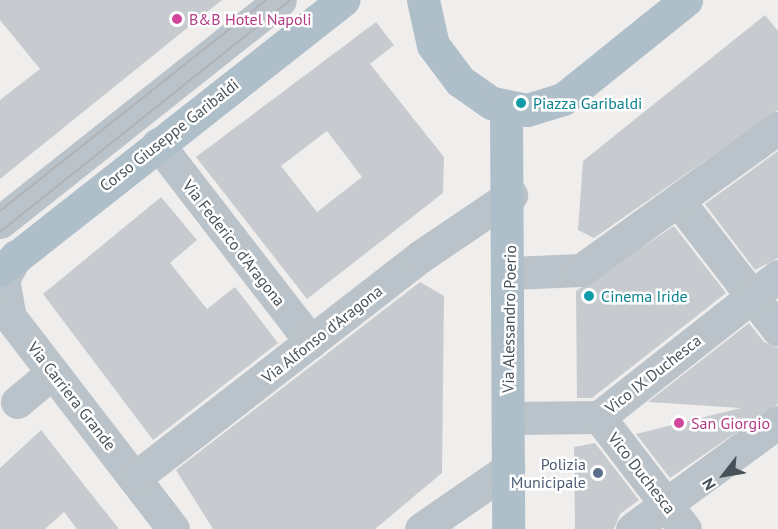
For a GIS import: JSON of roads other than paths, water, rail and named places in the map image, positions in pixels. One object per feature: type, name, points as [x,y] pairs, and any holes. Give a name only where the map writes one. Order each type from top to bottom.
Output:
[{"type":"main road","points":[[423,0],[426,27],[444,62],[476,94],[506,108],[527,110],[563,99],[686,0]]},
{"type":"main road","name":"Corso Giuseppe Garibaldi","points":[[5,262],[332,8]]},
{"type":"main road","name":"Via Alessandro Poerio","points":[[506,108],[511,195],[508,529]]},
{"type":"street","points":[[0,222],[279,0]]},
{"type":"street","points":[[510,273],[581,270],[680,203],[778,128]]},
{"type":"street","name":"Via Federico d'Aragona","points":[[158,144],[311,342]]},
{"type":"street","name":"Via Alfonso d'Aragona","points":[[136,477],[311,342],[511,195]]},
{"type":"street","points":[[680,203],[778,330]]},
{"type":"street","name":"Via Carriera Grande","points":[[5,262],[4,306],[52,373],[136,477],[173,529]]},
{"type":"street","name":"Vico IX Duchesca","points":[[508,418],[599,417],[778,276]]},
{"type":"street","points":[[17,402],[52,373]]},
{"type":"street","name":"Vico Duchesca","points":[[599,417],[676,517]]},
{"type":"street","points":[[632,529],[676,517],[778,422]]},
{"type":"street","points":[[421,529],[508,469]]},
{"type":"tram line","points":[[0,211],[266,0]]},
{"type":"tram line","points":[[0,232],[291,0]]},
{"type":"place","name":"B&B Hotel Napoli","points":[[177,19]]},
{"type":"place","name":"Piazza Garibaldi","points":[[521,103]]},
{"type":"place","name":"Cinema Iride","points":[[589,296]]},
{"type":"place","name":"San Giorgio","points":[[679,423]]},
{"type":"place","name":"Polizia Municipale","points":[[598,473]]}]
